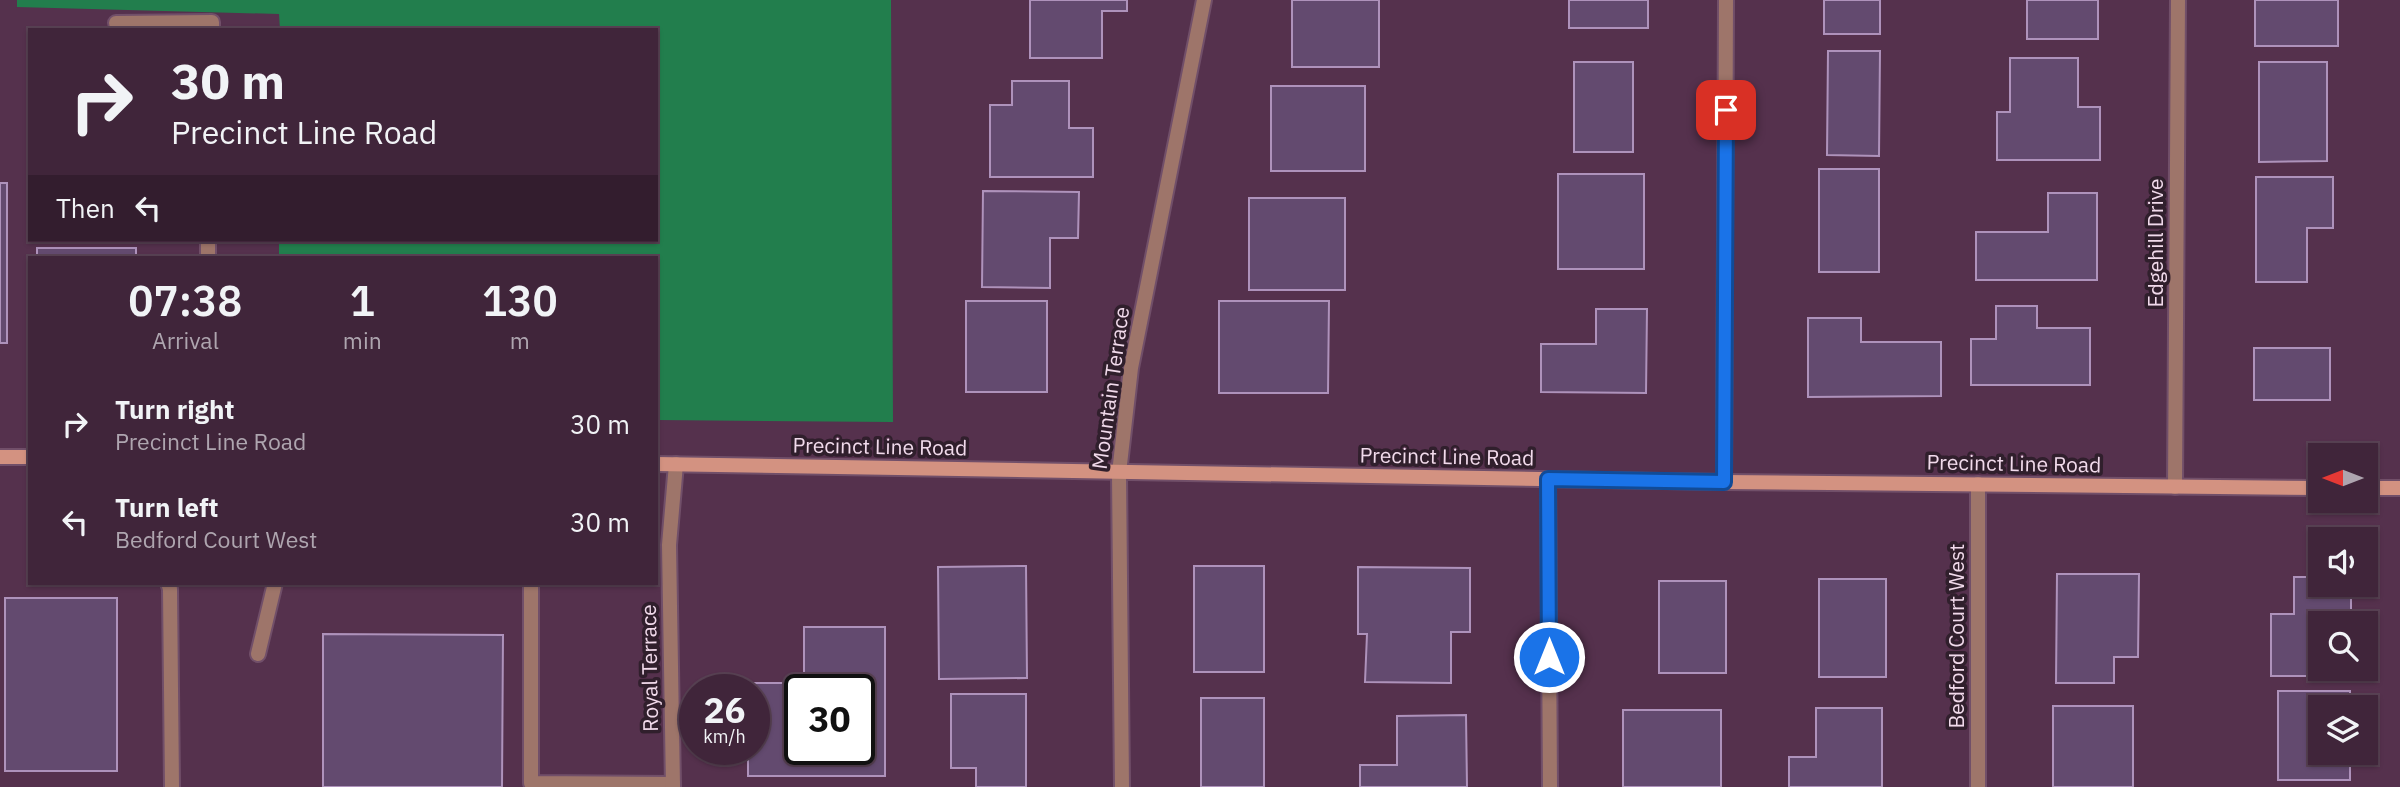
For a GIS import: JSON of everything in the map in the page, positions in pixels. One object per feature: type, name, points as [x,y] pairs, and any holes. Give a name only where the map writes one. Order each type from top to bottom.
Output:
[{"type":"main road","points":[[0,457],[28,457]]},
{"type":"main road","name":"Precinct Line Road","points":[[658,464],[1724,482],[2308,488]]},
{"type":"main road","points":[[2378,488],[2400,488]]},
{"type":"street","name":"Mountain Terrace","points":[[1122,787],[1119,473],[1131,368],[1204,0]]},
{"type":"street","points":[[1724,482],[1726,0]]},
{"type":"street","name":"Edgehill Drive","points":[[2175,487],[2178,0]]},
{"type":"street","points":[[116,23],[212,22],[212,28]]},
{"type":"street","name":"Royal Terrace","points":[[673,785],[669,545],[676,464]]},
{"type":"street","points":[[1548,479],[1550,787]]},
{"type":"street","name":"Bedford Court West","points":[[1978,484],[1978,787]]},
{"type":"street","points":[[169,585],[172,787]]},
{"type":"street","points":[[258,654],[275,585]]},
{"type":"street","points":[[531,585],[531,783],[673,785]]},
{"type":"green space","points":[[17,0],[891,0],[893,422],[658,420],[658,256],[279,256],[279,242],[658,242],[658,28],[280,28],[279,14],[17,7]]},
{"type":"building","points":[[1030,0],[1127,0],[1127,11],[1102,11],[1102,58],[1030,58]]},
{"type":"building","points":[[1292,0],[1379,0],[1379,67],[1292,67]]},
{"type":"building","points":[[1569,0],[1648,0],[1648,28],[1569,28]]},
{"type":"building","points":[[1824,0],[1880,0],[1880,34],[1824,34]]},
{"type":"building","points":[[2027,0],[2098,0],[2098,39],[2027,39]]},
{"type":"building","points":[[2255,0],[2338,0],[2338,46],[2255,46]]},
{"type":"building","points":[[1828,51],[1880,51],[1879,156],[1827,155]]},
{"type":"building","points":[[2010,58],[2078,58],[2078,107],[2100,107],[2100,160],[1997,160],[1997,112],[2010,112]]},
{"type":"building","points":[[1574,62],[1633,62],[1633,152],[1574,152]]},
{"type":"building","points":[[2259,62],[2327,62],[2327,161],[2259,162]]},
{"type":"building","points":[[1012,81],[1069,81],[1069,128],[1093,128],[1093,177],[990,177],[990,105],[1012,105]]},
{"type":"building","points":[[1271,86],[1365,86],[1365,171],[1271,171]]},
{"type":"building","points":[[1819,169],[1879,169],[1879,272],[1819,272]]},
{"type":"building","points":[[1558,174],[1644,174],[1644,269],[1558,269]]},
{"type":"building","points":[[2256,177],[2333,177],[2333,228],[2307,228],[2307,282],[2256,282]]},
{"type":"building","points":[[0,183],[7,183],[7,343],[0,343]]},
{"type":"building","points":[[983,191],[1079,192],[1078,238],[1050,238],[1050,288],[982,287]]},
{"type":"building","points":[[2048,193],[2097,193],[2097,280],[1976,280],[1976,232],[2048,232]]},
{"type":"building","points":[[1249,198],[1345,198],[1345,290],[1249,290]]},
{"type":"building","points":[[37,248],[136,248],[136,256],[37,256]]},
{"type":"building","points":[[966,301],[1047,301],[1047,392],[966,392]]},
{"type":"building","points":[[1219,301],[1329,301],[1328,393],[1219,393]]},
{"type":"building","points":[[1996,306],[2037,306],[2037,328],[2090,328],[2090,385],[1971,385],[1971,339],[1996,339]]},
{"type":"building","points":[[1596,309],[1647,309],[1646,393],[1541,392],[1541,344],[1596,344]]},
{"type":"building","points":[[1808,318],[1861,318],[1861,342],[1941,342],[1941,396],[1808,397]]},
{"type":"building","points":[[2254,348],[2330,348],[2330,400],[2254,400]]},
{"type":"building","points":[[1026,566],[1027,678],[939,679],[938,567]]},
{"type":"building","points":[[1194,566],[1264,566],[1264,672],[1194,672]]},
{"type":"building","points":[[1358,567],[1470,568],[1470,632],[1451,632],[1451,683],[1365,682],[1367,634],[1358,634]]},
{"type":"building","points":[[2057,574],[2139,574],[2138,657],[2114,657],[2114,683],[2056,683]]},
{"type":"building","points":[[2294,577],[2308,577],[2308,597],[2351,597],[2351,611],[2308,611],[2308,676],[2271,676],[2271,614],[2294,614]]},
{"type":"building","points":[[1819,579],[1886,579],[1886,677],[1819,677]]},
{"type":"building","points":[[1659,581],[1726,581],[1726,673],[1659,673]]},
{"type":"building","points":[[5,598],[117,598],[117,771],[5,771]]},
{"type":"building","points":[[804,627],[885,627],[885,776],[748,776],[748,765],[770,765],[770,683],[784,683],[784,765],[875,765],[875,674],[804,674]]},
{"type":"building","points":[[323,634],[503,635],[502,787],[323,787]]},
{"type":"building","points":[[2278,691],[2350,691],[2350,695],[2308,695],[2308,765],[2350,765],[2350,780],[2278,780]]},
{"type":"building","points":[[951,694],[1026,694],[1026,787],[976,787],[976,768],[951,768]]},
{"type":"building","points":[[1201,698],[1264,698],[1264,787],[1201,787]]},
{"type":"building","points":[[2053,706],[2133,706],[2133,787],[2053,787]]},
{"type":"building","points":[[1816,708],[1882,708],[1882,787],[1789,787],[1789,757],[1816,757]]},
{"type":"building","points":[[1623,710],[1721,710],[1721,787],[1623,787]]},
{"type":"building","points":[[1466,715],[1467,787],[1360,787],[1360,765],[1397,765],[1397,716]]},
{"type":"route","points":[[1549,657],[1548,479],[1724,482],[1726,110]]}]
